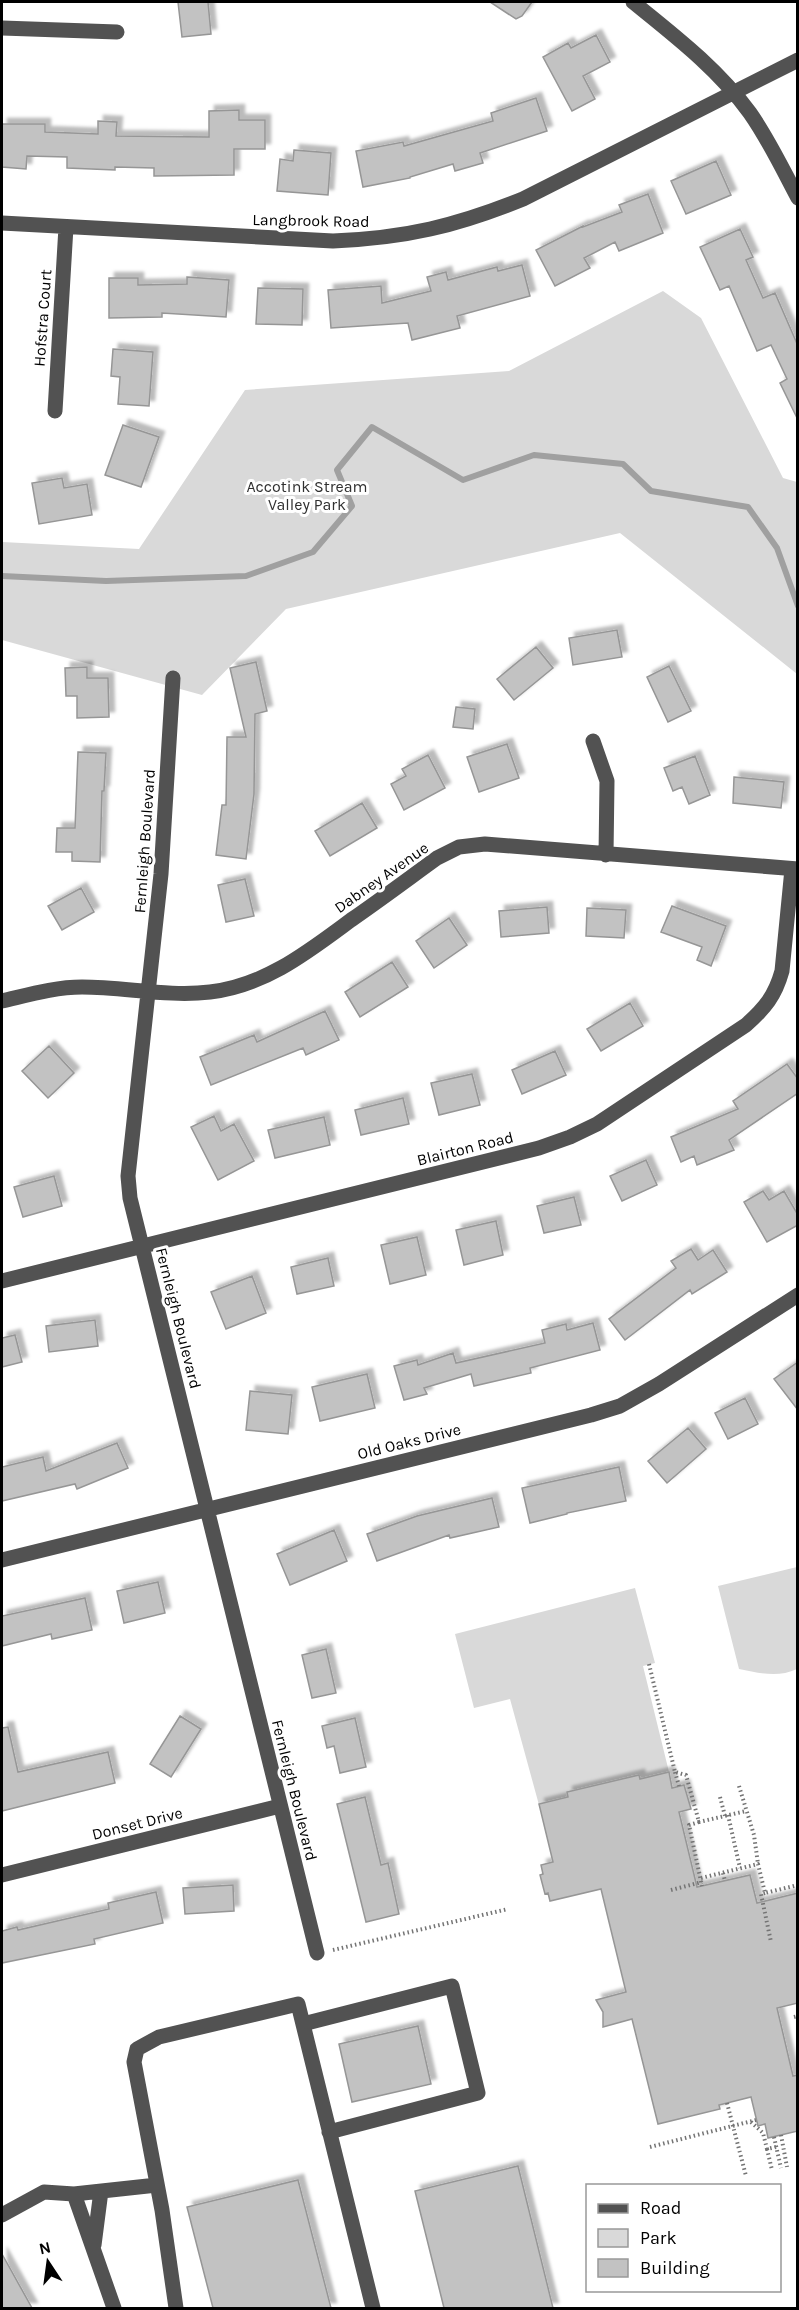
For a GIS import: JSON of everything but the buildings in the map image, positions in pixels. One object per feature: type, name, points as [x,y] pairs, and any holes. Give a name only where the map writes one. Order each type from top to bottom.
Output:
[{"type":"street","points":[[633,2],[687,46],[734,92],[751,114],[798,198]]},
{"type":"street","points":[[2,28],[117,32]]},
{"type":"street","name":"Langbrook Road","points":[[2,223],[333,241],[377,239],[427,231],[476,218],[523,199],[798,60]]},
{"type":"street","name":"Hofstra Court","points":[[55,411],[66,227]]},
{"type":"street","name":"Fernleigh Boulevard","points":[[173,678],[161,874],[128,1176],[130,1198],[317,1953]]},
{"type":"street","points":[[592,741],[607,781],[606,855]]},
{"type":"street","name":"Dabney Avenue","points":[[2,1001],[54,988],[210,992],[239,986],[270,974],[304,955],[436,858],[459,848],[485,844],[795,869]]},
{"type":"street","name":"Blairton Road","points":[[2,1281],[539,1148],[597,1124],[746,1025],[768,1005],[782,971],[795,869]]},
{"type":"street","name":"Old Oaks Drive","points":[[2,1560],[620,1406],[659,1384],[798,1295]]},
{"type":"street","name":"Donset Drive","points":[[2,1875],[280,1806]]},
{"type":"street","points":[[303,2024],[452,1986],[478,2093],[329,2132]]},
{"type":"street","points":[[176,2308],[157,2185],[134,2062],[137,2049],[159,2037],[298,2004],[373,2308]]},
{"type":"street","points":[[2,2215],[44,2192],[74,2194],[157,2185]]},
{"type":"street","points":[[94,2248],[101,2191]]},
{"type":"street","points":[[74,2194],[114,2308]]},
{"type":"path","points":[[649,1664],[679,1786]]},
{"type":"path","points":[[667,1765],[674,1764]]},
{"type":"path","points":[[675,1772],[686,1774],[699,1822]]},
{"type":"path","points":[[739,1786],[754,1835],[765,1893]]},
{"type":"path","points":[[720,1797],[740,1868]]},
{"type":"path","points":[[702,1882],[689,1825],[746,1811]]},
{"type":"path","points":[[670,1890],[702,1882],[723,1872],[758,1864]]},
{"type":"path","points":[[723,1872],[725,1881]]},
{"type":"path","points":[[771,1942],[760,1894],[798,1885]]},
{"type":"path","points":[[317,1953],[508,1909]]},
{"type":"path","points":[[727,2103],[746,2176]]},
{"type":"path","points":[[650,2147],[754,2121],[763,2133],[772,2170]]},
{"type":"path","points":[[781,2135],[787,2166]]},
{"type":"path","points":[[774,2137],[781,2168]]},
{"type":"path","points":[[767,2149],[776,2147]]},
{"type":"green space","name":"Accotink Stream Valley Park","points":[[663,291],[701,318],[783,478],[797,482],[797,674],[620,533],[286,609],[202,695],[2,640],[2,542],[139,549],[245,390],[509,371]]},
{"type":"green space","points":[[797,1567],[797,1669],[776,1674],[739,1669],[718,1586]]},
{"type":"green space","points":[[635,1588],[655,1663],[643,1666],[669,1772],[640,1779],[639,1775],[567,1792],[568,1797],[539,1805],[510,1699],[474,1708],[455,1634]]},
{"type":"waterway","points":[[2,576],[106,581],[246,576],[313,552],[352,506],[337,470],[372,427],[463,480],[534,455],[623,464],[651,491],[748,507],[777,548],[798,606]]}]
